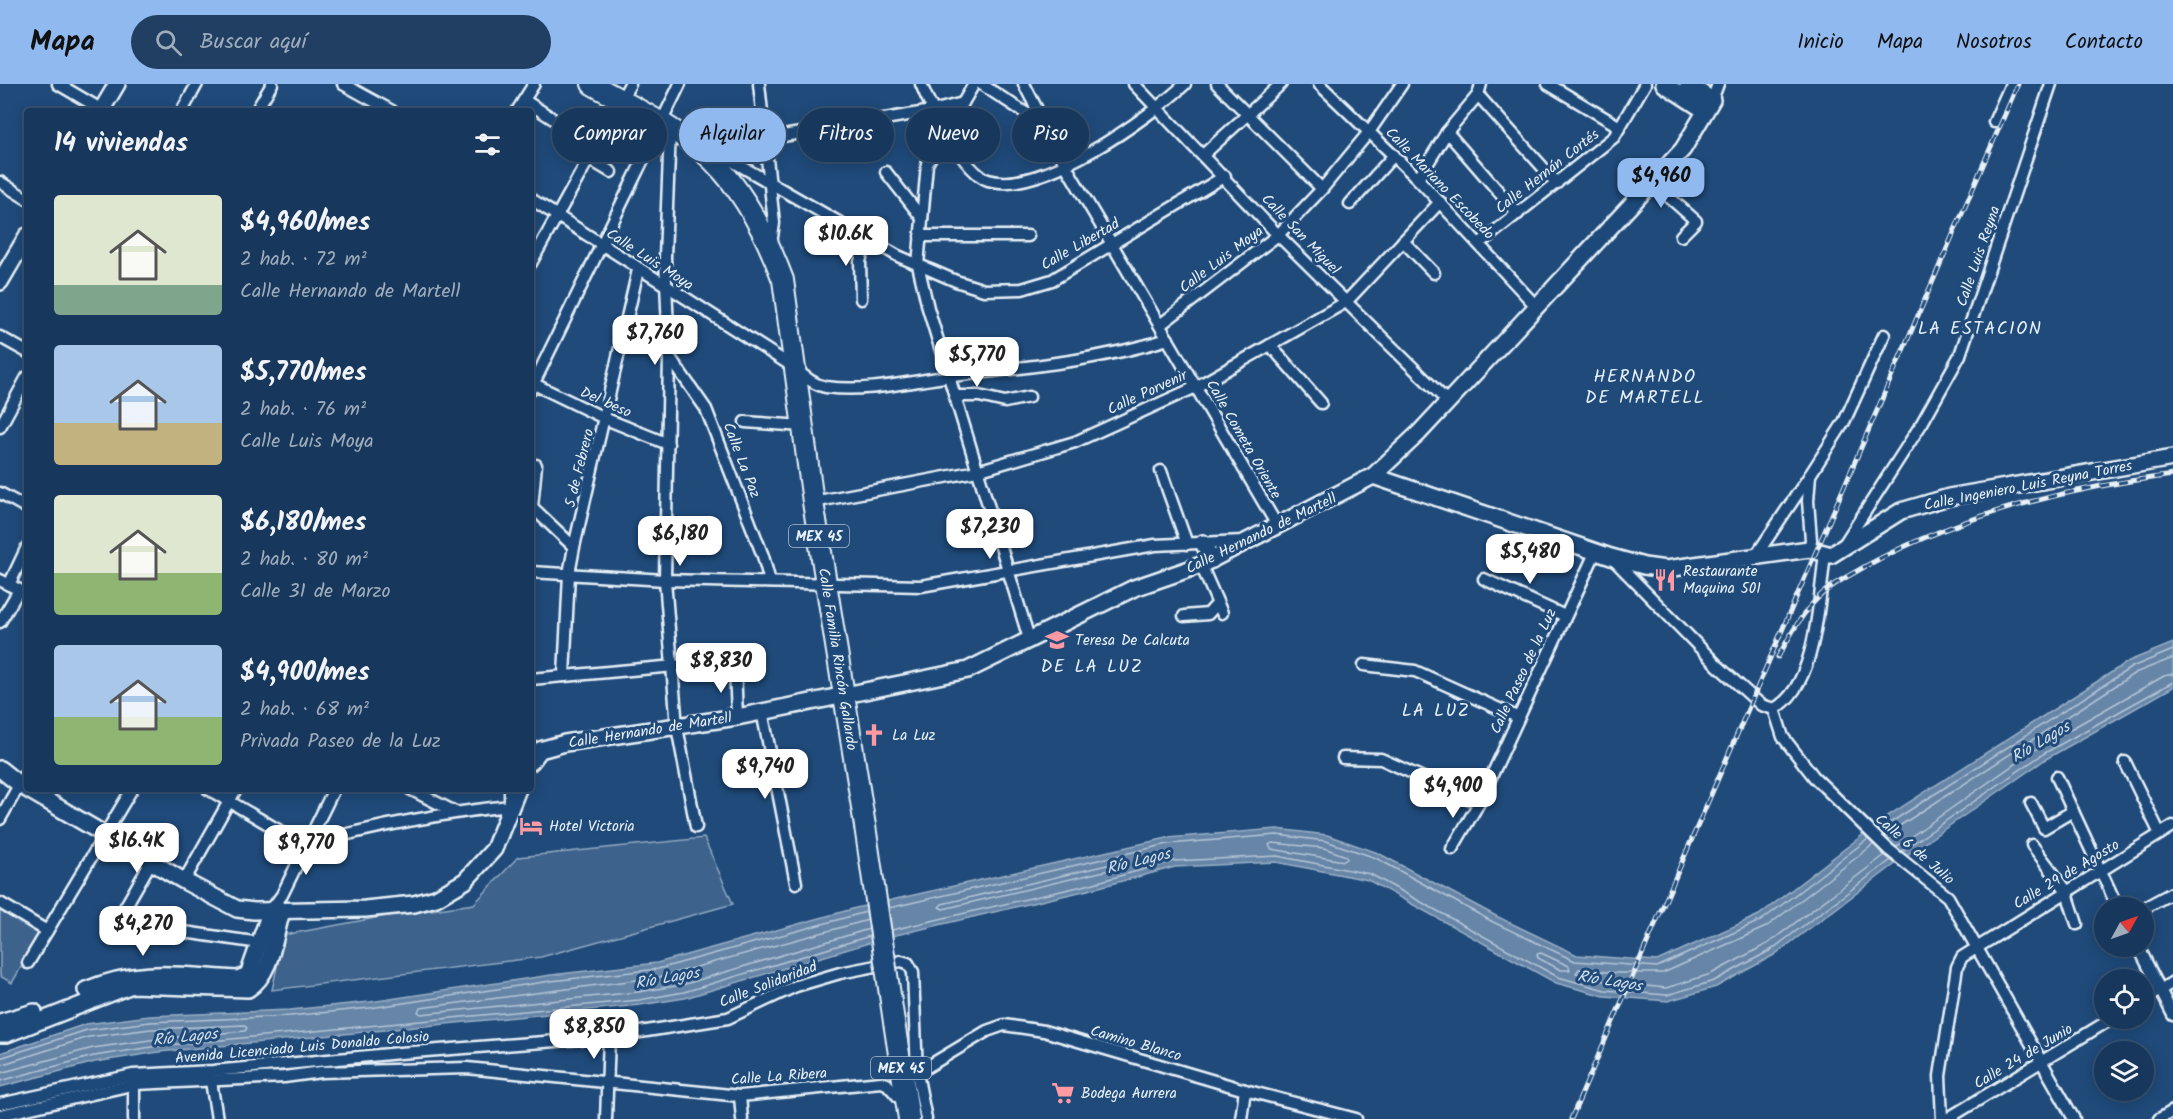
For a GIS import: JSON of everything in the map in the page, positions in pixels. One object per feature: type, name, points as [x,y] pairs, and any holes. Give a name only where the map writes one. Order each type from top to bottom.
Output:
[{"type":"highway","name":"MEX 45","points":[[592,84],[626,92],[671,131],[713,160],[755,217],[771,247]]},
{"type":"highway","name":"Calle Familia Rincón Gallardo","points":[[771,247],[783,280],[813,502],[865,826],[907,1115]]},
{"type":"street","points":[[58,84],[99,108]]},
{"type":"street","points":[[103,108],[117,84]]},
{"type":"street","points":[[184,108],[197,84]]},
{"type":"street","points":[[258,108],[272,84]]},
{"type":"street","points":[[343,84],[384,108]]},
{"type":"street","points":[[519,108],[534,84]]},
{"type":"street","points":[[680,84],[671,131],[666,288],[669,356],[665,580],[670,667],[677,727],[696,827]]},
{"type":"street","name":"Calle Familia Rincón Gallardo","points":[[759,84],[762,108]]},
{"type":"street","points":[[921,84],[931,108]]},
{"type":"street","points":[[960,108],[974,84]]},
{"type":"street","points":[[981,84],[1018,108]]},
{"type":"street","name":"Calle Cometa Oriente","points":[[1024,84],[1036,108]]},
{"type":"street","name":"Calle San Miguel","points":[[1134,84],[1225,176],[1278,235],[1448,402]]},
{"type":"street","points":[[967,162],[974,172],[987,180],[1005,182],[1066,166],[1159,109],[1185,84]]},
{"type":"street","points":[[1217,84],[1322,189]]},
{"type":"street","points":[[1203,155],[1281,84]]},
{"type":"street","name":"Calle Mariano Escobedo","points":[[1319,84],[1418,179],[1536,306]]},
{"type":"street","name":"Calle Luis Moya","points":[[1160,325],[1278,235],[1322,189],[1369,132],[1402,84]]},
{"type":"street","points":[[1548,84],[1620,127]]},
{"type":"street","name":"Calle Hernán Cortés","points":[[1479,244],[1614,137],[1645,84]]},
{"type":"street","points":[[1664,84],[1708,105]]},
{"type":"street","points":[[1688,84],[1708,105]]},
{"type":"street","name":"Calle Hernando de Martell","points":[[534,754],[565,743],[737,717],[968,670],[1030,642],[1134,588],[1206,563],[1373,476],[1448,402],[1683,149],[1718,84]]},
{"type":"street","points":[[1994,122],[2011,84]]},
{"type":"street","name":"Calle Luis Reyna","points":[[1774,709],[1791,694],[1801,680],[1832,553],[1922,423],[1960,355],[2051,84]]},
{"type":"street","points":[[1418,179],[1447,132],[1480,90],[1557,183]]},
{"type":"street","points":[[617,108],[626,92]]},
{"type":"street","points":[[524,100],[552,118]]},
{"type":"street","points":[[944,108],[963,103]]},
{"type":"street","points":[[786,135],[906,115]]},
{"type":"street","points":[[534,383],[601,245],[671,131]]},
{"type":"street","name":"Calle Libertad","points":[[671,131],[732,161],[771,185],[918,265],[984,290],[1022,289],[1052,280],[1225,176]]},
{"type":"street","points":[[1447,132],[1518,214]]},
{"type":"street","points":[[1350,204],[1394,155]]},
{"type":"street","points":[[534,257],[587,162]]},
{"type":"street","points":[[594,162],[611,172]]},
{"type":"street","name":"Calle Familia Rincón Gallardo","points":[[768,162],[774,223],[771,247]]},
{"type":"street","points":[[928,162],[918,265],[928,308],[951,376],[977,471],[1030,642]]},
{"type":"street","name":"Calle Cometa Oriente","points":[[1064,162],[1278,526]]},
{"type":"street","points":[[886,172],[922,218]]},
{"type":"street","points":[[0,182],[24,197]]},
{"type":"street","points":[[1652,182],[1696,221],[1682,236]]},
{"type":"street","name":"Calle Luis Moya","points":[[534,201],[666,288],[795,368],[805,378],[824,387],[880,387],[951,376],[1058,364],[1128,351],[1168,339]]},
{"type":"street","name":"Calle Porvenir","points":[[813,502],[977,471],[1075,442],[1196,387],[1346,302],[1440,202]]},
{"type":"street","points":[[920,236],[1028,236]]},
{"type":"street","points":[[861,299],[860,262],[866,238]]},
{"type":"street","points":[[0,282],[24,241]]},
{"type":"street","points":[[1403,241],[1434,273]]},
{"type":"street","name":"5 de Febrero","points":[[564,676],[569,574],[638,270]]},
{"type":"street","points":[[1755,557],[1844,422],[1884,335]]},
{"type":"street","points":[[0,337],[24,350]]},
{"type":"street","points":[[1270,345],[1321,403]]},
{"type":"street","name":"Calle La Paz","points":[[669,356],[706,410],[763,556],[770,582]]},
{"type":"street","points":[[0,427],[24,383]]},
{"type":"street","name":"Del beso","points":[[534,388],[668,444]]},
{"type":"street","points":[[955,396],[979,396],[1005,402],[1029,397]]},
{"type":"street","points":[[745,422],[804,426]]},
{"type":"street","name":"Calle Ingeniero Luis Reyna Torres","points":[[1832,553],[1901,511],[1949,497],[2173,458]]},
{"type":"street","points":[[534,482],[536,465]]},
{"type":"street","points":[[1161,471],[1187,544]]},
{"type":"street","points":[[1809,549],[1811,540],[1808,501],[1810,475]]},
{"type":"street","points":[[1373,476],[1611,557],[1644,566],[1665,569],[1809,549],[1832,553]]},
{"type":"street","points":[[0,494],[24,506]]},
{"type":"street","points":[[534,510],[574,547]]},
{"type":"street","points":[[534,572],[665,580],[921,586],[1155,545],[1250,540]]},
{"type":"street","points":[[1184,616],[1208,614],[1219,609],[1203,543]]},
{"type":"street","name":"Calle Paseo de la Luz","points":[[1452,849],[1479,804],[1517,717],[1596,551]]},
{"type":"street","points":[[0,622],[24,556]]},
{"type":"street","points":[[1611,557],[1743,689],[1761,705],[1774,709]]},
{"type":"street","points":[[1484,579],[1565,616]]},
{"type":"street","points":[[534,679],[730,661],[733,663],[737,717]]},
{"type":"street","points":[[1364,665],[1415,670],[1517,717]]},
{"type":"street","name":"Calle 6 de Julio","points":[[1774,709],[1783,737],[1814,777],[1910,866],[1948,897],[2074,1119]]},
{"type":"street","points":[[762,711],[796,883]]},
{"type":"street","points":[[1343,758],[1381,759],[1479,804]]},
{"type":"street","points":[[2125,762],[2160,834]]},
{"type":"street","points":[[0,769],[23,778],[0,819]]},
{"type":"street","points":[[2057,777],[2113,897]]},
{"type":"street","points":[[42,792],[103,836],[237,909],[278,905],[364,909],[414,904],[436,898],[465,881],[494,849],[517,792]]},
{"type":"street","points":[[28,963],[130,792]]},
{"type":"street","points":[[213,792],[304,845],[375,826],[455,812],[510,806]]},
{"type":"street","points":[[184,881],[234,792]]},
{"type":"street","points":[[0,1022],[18,1019],[107,982],[148,973],[238,979],[248,975],[304,845],[332,792]]},
{"type":"street","points":[[416,792],[455,812]]},
{"type":"street","points":[[510,792],[510,806]]},
{"type":"street","points":[[2031,803],[2044,828],[2073,811]]},
{"type":"street","name":"Calle 29 de Agosto","points":[[1942,1119],[1940,1076],[1957,967],[1962,957],[2173,826]]},
{"type":"street","points":[[2032,845],[2066,891],[2077,924]]},
{"type":"street","points":[[120,916],[151,862]]},
{"type":"street","points":[[2154,903],[2172,893]]},
{"type":"street","points":[[0,903],[47,931]]},
{"type":"street","points":[[0,1034],[132,985],[248,989],[258,983],[264,974],[278,905]]},
{"type":"street","points":[[177,931],[260,943]]},
{"type":"street","points":[[2143,957],[2173,1015]]},
{"type":"street","name":"Calle Solidaridad","points":[[609,1037],[728,1018],[796,986],[840,973],[901,961],[908,963],[913,972],[917,1073]]},
{"type":"street","points":[[2154,993],[2173,982]]},
{"type":"street","name":"Camino Blanco","points":[[917,1073],[987,1031],[1004,1025],[1044,1031],[1245,1090],[1356,1119]]},
{"type":"street","name":"Calle 24 de Junio","points":[[1947,1119],[2096,1029]]},
{"type":"street","points":[[606,1119],[609,1037]]},
{"type":"street","name":"Avenida Licenciado Luis Donaldo Colosio","points":[[0,1104],[134,1079],[400,1053],[609,1037]]},
{"type":"street","name":"Avenida Licenciado Luis Donaldo Colosio","points":[[0,1115],[134,1079],[211,1081],[321,1072],[467,1068],[607,1084]]},
{"type":"street","points":[[917,1073],[926,1119]]},
{"type":"street","points":[[134,1079],[134,1119]]},
{"type":"street","points":[[211,1081],[217,1119]]},
{"type":"street","name":"Calle La Ribera","points":[[607,1084],[740,1096],[881,1082],[894,1090],[907,1115]]},
{"type":"street","points":[[1241,1119],[1245,1090]]},
{"type":"street","points":[[740,1096],[742,1119]]},
{"type":"street","points":[[2159,1119],[2173,1111]]},
{"type":"shaded area","points":[[704,838],[733,904],[541,957],[272,990],[284,935],[381,917],[474,904],[518,857]]},
{"type":"shaded area","points":[[0,909],[41,933],[12,983],[0,976]]},
{"type":"water","name":"Río Lagos","points":[[2173,643],[2173,687],[2046,759],[1910,853],[1774,955],[1716,987],[1668,1001],[1604,996],[1556,983],[1368,880],[1276,862],[1175,867],[892,936],[685,998],[640,1005],[159,1052],[95,1062],[0,1087],[0,1053],[86,1024],[150,1016],[290,1010],[370,1002],[551,975],[657,963],[856,908],[1167,838],[1277,829],[1327,835],[1378,853],[1496,916],[1577,955],[1657,961],[1759,915],[1886,817],[2129,661]]},
{"type":"railway","points":[[1571,1119],[2018,84]]},
{"type":"railway","points":[[1778,657],[1801,618],[1824,592],[1846,577],[1900,549],[1975,518],[2014,506],[2093,488],[2173,475]]},
{"type":"place","name":"Restaurante Maquina 501","points":[[1665,580]]},
{"type":"place","name":"Teresa De Calcuta","points":[[1057,640]]},
{"type":"place","name":"La Luz","points":[[874,735]]},
{"type":"place","name":"Hotel Victoria","points":[[531,826]]},
{"type":"place","name":"Bodega Aurrera","points":[[1063,1093]]},
{"type":"district","name":"LA ESTACION","points":[[1980,328]]},
{"type":"district","name":"HERNANDO DE MARTELL","points":[[1645,386]]},
{"type":"district","name":"DE LA LUZ","points":[[1092,666]]},
{"type":"district","name":"LA LUZ","points":[[1436,710]]}]
